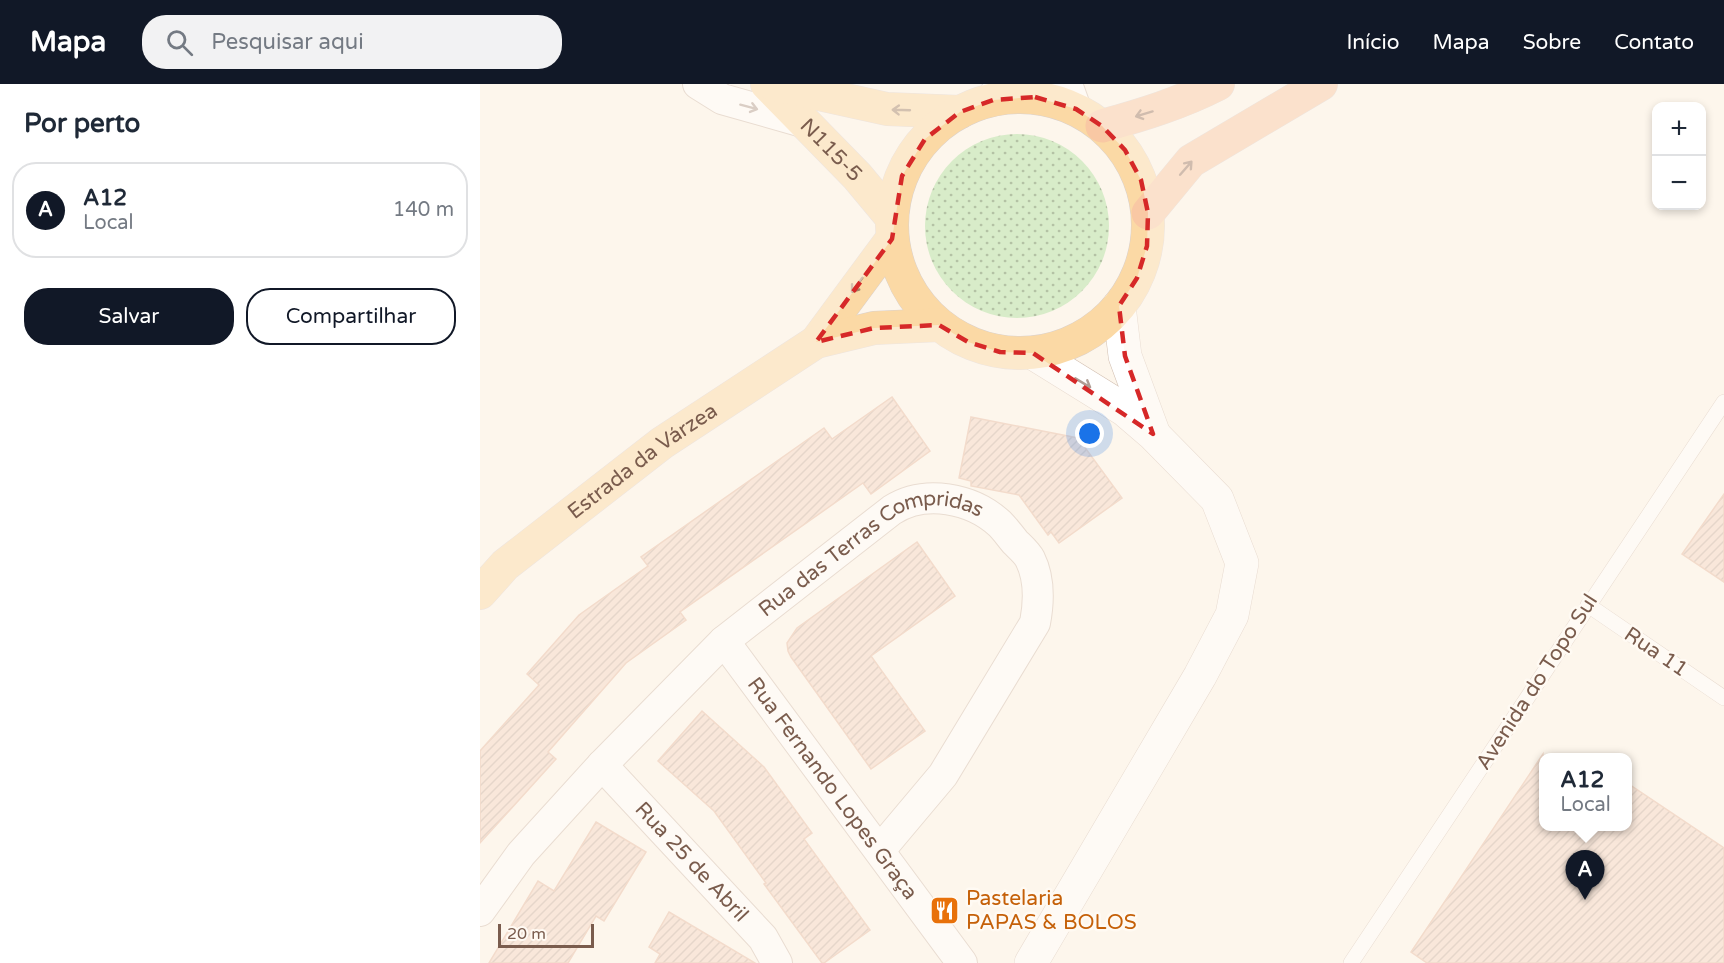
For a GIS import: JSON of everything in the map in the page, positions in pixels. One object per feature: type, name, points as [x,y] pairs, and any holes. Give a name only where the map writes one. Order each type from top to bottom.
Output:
[{"type":"highway","points":[[1082,106],[1143,115],[1190,98],[1218,84]]},
{"type":"highway","points":[[1148,213],[1191,161],[1321,84]]},
{"type":"main road","name":"N115-5","points":[[767,84],[808,100],[892,228]]},
{"type":"main road","points":[[773,84],[808,100],[887,109],[960,112]]},
{"type":"main road","points":[[996,92],[1082,106],[1125,150],[1141,180],[1148,213],[1147,246],[1137,278],[1119,306],[1095,329],[1066,345],[1033,353],[1000,352],[968,342],[939,325],[916,300],[900,271],[892,228],[902,176],[925,139],[960,112],[996,92]]},
{"type":"main road","name":"Estrada da Várzea","points":[[816,342],[892,228]]},
{"type":"main road","name":"Estrada da Várzea","points":[[480,593],[506,565],[662,443],[816,342],[873,328],[939,325]]},
{"type":"street","points":[[698,84],[722,99],[808,100]]},
{"type":"street","points":[[1119,306],[1125,356],[1153,434]]},
{"type":"street","points":[[1031,963],[1200,676],[1232,615],[1242,562],[1217,499],[1153,434],[1125,410],[1033,353]]},
{"type":"street","name":"Rua das Terras Compridas","points":[[480,911],[520,854],[602,765],[724,641],[900,504],[918,498],[948,499],[975,509],[999,523],[1030,559],[1039,592],[1035,623],[943,775],[880,850]]},
{"type":"street","name":"Rua Fernando Lopes Graça","points":[[724,641],[962,963]]},
{"type":"street","name":"Rua 25 de Abril","points":[[602,765],[763,938],[777,963]]},
{"type":"lane","name":"Avenida do Topo Sul","points":[[1351,963],[1724,402]]},
{"type":"lane","name":"Rua 11","points":[[1588,605],[1724,698]]},
{"type":"highlighted area","points":[[1035,97],[1076,109],[1102,126],[1125,150],[1141,180],[1148,213],[1147,246],[1137,278],[1119,306],[1125,356],[1153,434],[1033,353],[1000,352],[968,342],[939,325],[874,328],[816,342],[892,239],[902,176],[925,139],[960,112],[993,100]]},
{"type":"green space","points":[[1017,134],[1052,141],[1082,161],[1102,191],[1109,226],[1102,261],[1082,291],[1052,311],[1017,318],[982,311],[952,291],[932,261],[925,226],[932,191],[952,161],[982,141]]},
{"type":"building","points":[[892,397],[930,451],[871,494],[863,483],[680,612],[686,620],[626,663],[548,752],[556,759],[480,843],[480,751],[539,685],[527,674],[579,615],[648,566],[641,557],[824,428],[832,439]]},
{"type":"building","points":[[971,417],[1078,438],[1122,498],[1059,543],[1051,532],[1048,535],[1019,495],[971,486],[971,481],[959,478]]},
{"type":"building","points":[[1724,494],[1724,582],[1682,554]]},
{"type":"building","points":[[917,542],[955,596],[871,656],[925,731],[871,769],[791,657],[787,643],[797,628]]},
{"type":"building","points":[[702,711],[764,767],[812,833],[804,839],[870,930],[824,963],[764,884],[766,883],[714,811],[658,761]]},
{"type":"building","points":[[1539,760],[1539,831],[1632,831],[1632,786],[1724,848],[1724,963],[1427,963],[1411,952]]},
{"type":"building","points":[[596,822],[646,852],[604,921],[596,916],[568,963],[489,963],[538,881],[554,891]]},
{"type":"building","points":[[669,912],[755,963],[655,963],[660,954],[649,947]]},
{"type":"place","name":"A12","points":[[1585,900]]},
{"type":"place","name":"Pastelaria PAPAS & BOLOS","points":[[945,910]]}]
